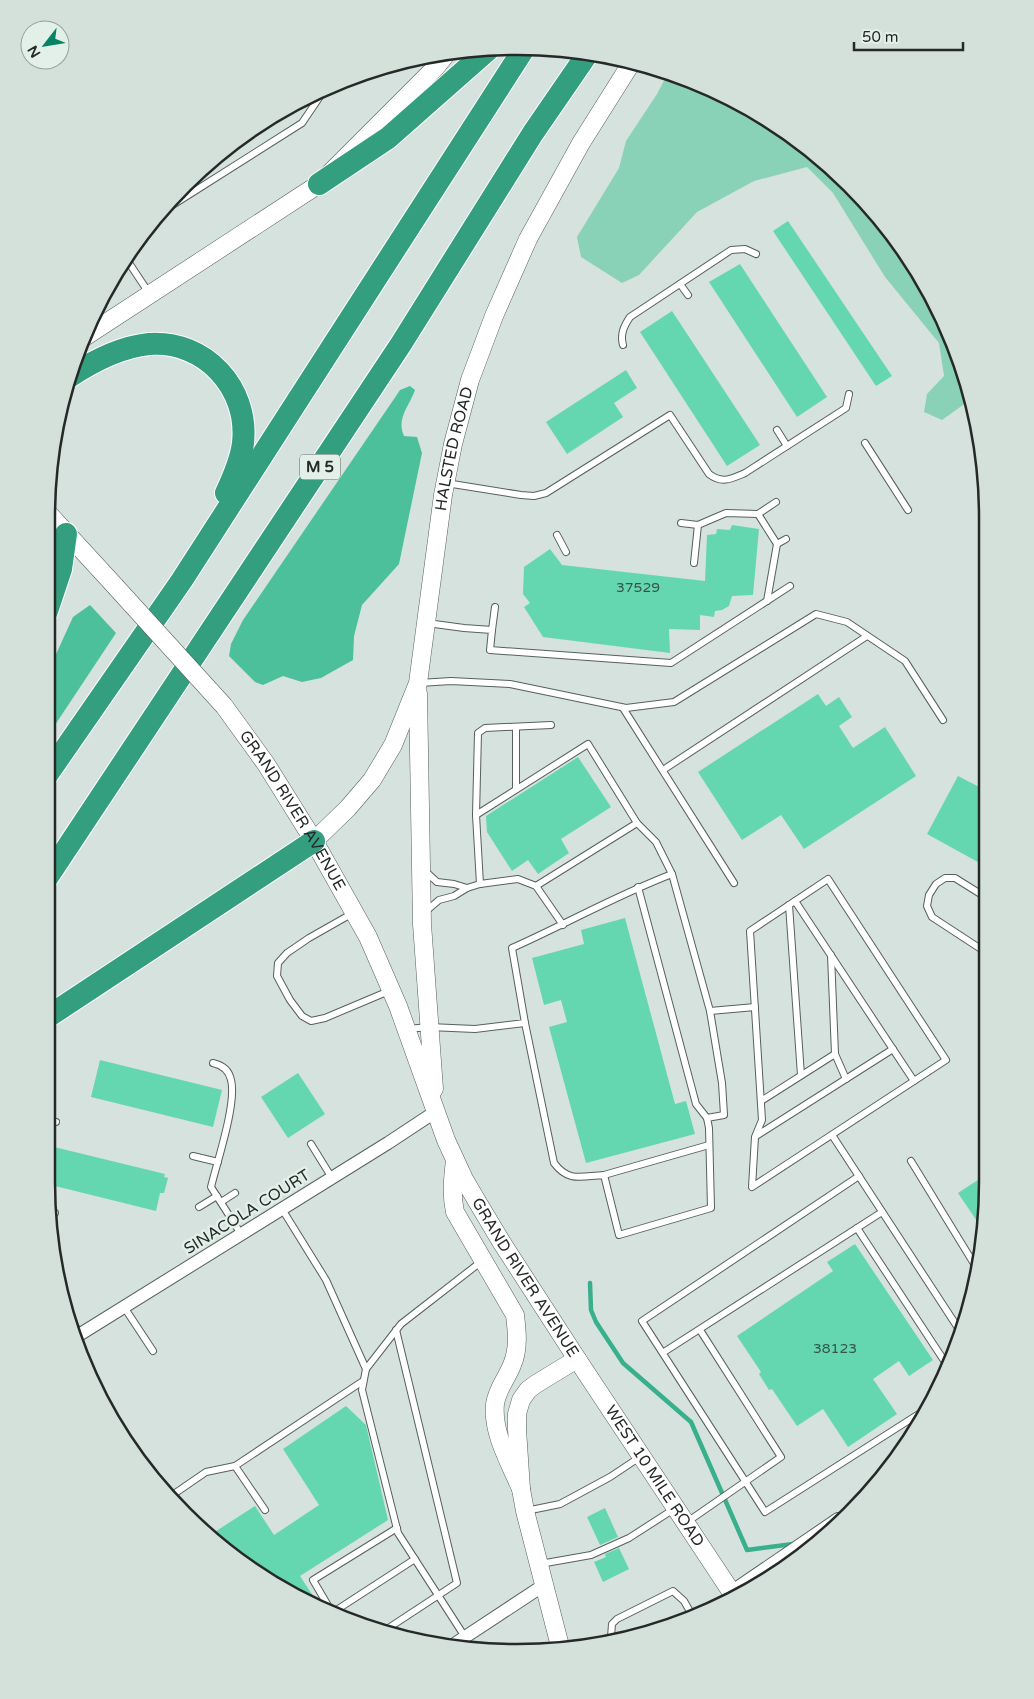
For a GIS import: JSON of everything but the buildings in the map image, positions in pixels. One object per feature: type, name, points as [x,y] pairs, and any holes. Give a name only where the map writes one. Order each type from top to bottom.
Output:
[{"type":"highway","points":[[55,763],[182,580],[520,55]]},
{"type":"highway","points":[[319,184],[388,138],[480,57]]},
{"type":"highway","name":"M 5","points":[[55,866],[401,344],[533,133],[583,60]]},
{"type":"highway","points":[[79,371],[97,360],[116,352],[149,344],[166,344],[194,352],[207,360],[223,375],[234,392],[242,415],[244,430],[239,462],[182,580]]},
{"type":"highway","points":[[55,587],[61,569],[66,534]]},
{"type":"highway","points":[[55,1012],[314,841]]},
{"type":"main road","points":[[95,330],[319,184],[441,62]]},
{"type":"main road","name":"HALSTED ROAD","points":[[314,841],[348,808],[372,780],[394,745],[418,684],[446,483],[470,380],[494,316],[528,239],[581,143],[628,69]]},
{"type":"main road","name":"GRAND RIVER AVENUE","points":[[55,521],[224,706],[266,764],[314,841],[368,937],[406,1029],[435,1112],[464,1179],[502,1244],[577,1359],[528,1390],[521,1400],[516,1414],[521,1489],[525,1511],[559,1642]]},
{"type":"main road","points":[[418,684],[422,914],[435,1112]]},
{"type":"main road","name":"GRAND RIVER AVENUE","points":[[456,1160],[452,1186],[455,1212],[515,1315],[518,1333],[516,1353],[512,1365],[499,1388],[495,1404],[499,1435],[521,1489]]},
{"type":"main road","name":"WEST 10 MILE ROAD","points":[[577,1359],[731,1591]]},
{"type":"street","name":"SINACOLA COURT","points":[[81,1334],[435,1112]]},
{"type":"street","points":[[743,1585],[809,1540]]},
{"type":"street","points":[[460,1640],[544,1585]]},
{"type":"lane","points":[[181,199],[302,123],[317,101]]},
{"type":"lane","points":[[623,345],[623,328],[630,317],[731,250],[745,249],[756,254]]},
{"type":"lane","points":[[130,265],[149,293]]},
{"type":"lane","points":[[680,284],[688,296]]},
{"type":"lane","points":[[446,483],[521,495],[534,496],[546,493],[670,416],[709,474],[716,480],[730,479],[745,473],[846,408],[849,394]]},
{"type":"lane","points":[[777,430],[787,446]]},
{"type":"lane","points":[[865,443],[908,510]]},
{"type":"lane","points":[[681,523],[698,525],[726,513],[758,514],[776,502]]},
{"type":"lane","points":[[758,514],[777,544],[767,601]]},
{"type":"lane","points":[[694,563],[698,525]]},
{"type":"lane","points":[[557,535],[566,552]]},
{"type":"lane","points":[[777,544],[786,539]]},
{"type":"lane","points":[[495,607],[490,650],[671,663],[790,586]]},
{"type":"lane","points":[[418,684],[451,681],[510,684],[623,708],[674,702],[816,614],[847,622],[905,661],[943,720]]},
{"type":"lane","points":[[425,623],[492,630]]},
{"type":"lane","points":[[663,770],[867,636]]},
{"type":"lane","points":[[623,708],[734,882]]},
{"type":"lane","points":[[480,884],[476,815],[478,734],[485,728],[551,725]]},
{"type":"lane","points":[[516,727],[516,789]]},
{"type":"lane","points":[[476,815],[588,744],[637,823],[656,842],[672,874],[710,1011],[722,1083],[724,1116],[707,1118]]},
{"type":"lane","points":[[536,886],[637,823]]},
{"type":"lane","points":[[421,867],[437,882],[466,888]]},
{"type":"lane","points":[[672,874],[638,887],[564,925],[512,948],[525,1023],[554,1163],[560,1171],[571,1177],[604,1175],[709,1145]]},
{"type":"lane","points":[[979,893],[955,878],[945,878],[936,884],[929,895],[927,906],[932,917],[979,948]]},
{"type":"lane","points":[[422,914],[439,900],[454,896],[466,888],[480,884],[518,879],[536,886],[564,925]]},
{"type":"lane","points":[[828,879],[946,1060],[752,1187],[754,1137],[762,1120],[755,1007],[750,931],[828,879]]},
{"type":"lane","points":[[604,1175],[619,1235],[710,1208],[707,1118],[696,1104],[638,887]]},
{"type":"lane","points":[[792,903],[831,955],[914,1081]]},
{"type":"lane","points":[[792,903],[801,1076]]},
{"type":"lane","points":[[354,912],[287,952],[278,962],[277,976],[290,1000],[302,1016],[311,1021],[325,1018],[391,991]]},
{"type":"lane","points":[[831,955],[835,1054],[846,1079]]},
{"type":"lane","points":[[710,1011],[755,1007]]},
{"type":"lane","points":[[406,1029],[429,1027],[475,1029],[525,1023]]},
{"type":"lane","points":[[754,1137],[893,1049]]},
{"type":"lane","points":[[761,1101],[835,1054]]},
{"type":"lane","points":[[212,1062],[219,1064],[227,1070],[232,1081],[232,1103],[211,1187],[241,1234]]},
{"type":"lane","points":[[832,1135],[956,1325]]},
{"type":"lane","points":[[312,1144],[332,1178]]},
{"type":"lane","points":[[193,1156],[218,1162]]},
{"type":"lane","points":[[911,1161],[972,1260]]},
{"type":"lane","points":[[859,1176],[642,1321],[664,1352],[765,1512],[915,1416]]},
{"type":"lane","points":[[199,1207],[235,1193]]},
{"type":"lane","points":[[282,1209],[326,1280],[366,1368]]},
{"type":"lane","points":[[664,1352],[882,1212]]},
{"type":"lane","points":[[857,1228],[944,1360]]},
{"type":"lane","points":[[460,1640],[438,1594],[398,1533],[362,1390],[366,1368],[401,1324],[483,1260]]},
{"type":"lane","points":[[124,1307],[153,1351]]},
{"type":"lane","points":[[391,1626],[457,1582],[396,1330]]},
{"type":"lane","points":[[686,1523],[781,1457],[700,1330]]},
{"type":"lane","points":[[175,1493],[206,1472],[235,1466],[364,1381]]},
{"type":"lane","points":[[525,1511],[560,1504],[610,1478],[641,1456]]},
{"type":"lane","points":[[235,1466],[265,1510]]},
{"type":"lane","points":[[539,1564],[591,1555],[629,1538],[676,1508]]},
{"type":"lane","points":[[326,1602],[312,1580],[397,1528]]},
{"type":"lane","points":[[339,1608],[415,1559]]},
{"type":"lane","points":[[611,1634],[612,1624],[617,1619],[673,1591],[684,1601],[689,1611]]},
{"type":"green space","points":[[665,80],[694,90],[721,103],[774,133],[798,150],[844,190],[884,236],[917,286],[944,340],[965,404],[942,420],[924,412],[927,394],[944,376],[939,343],[885,277],[833,193],[807,167],[754,181],[697,212],[639,275],[622,283],[581,257],[577,237],[619,168],[626,141]]},
{"type":"green space","points":[[410,386],[415,390],[402,418],[402,430],[404,436],[417,437],[422,453],[399,564],[362,605],[354,636],[353,660],[321,678],[302,682],[283,676],[263,685],[255,682],[229,656],[231,644],[243,620],[400,390]]},
{"type":"green space","points":[[90,605],[116,633],[55,725],[55,656],[73,617]]},
{"type":"waterway","points":[[590,1283],[591,1310],[596,1322],[623,1363],[691,1422],[747,1550],[793,1544]]}]
